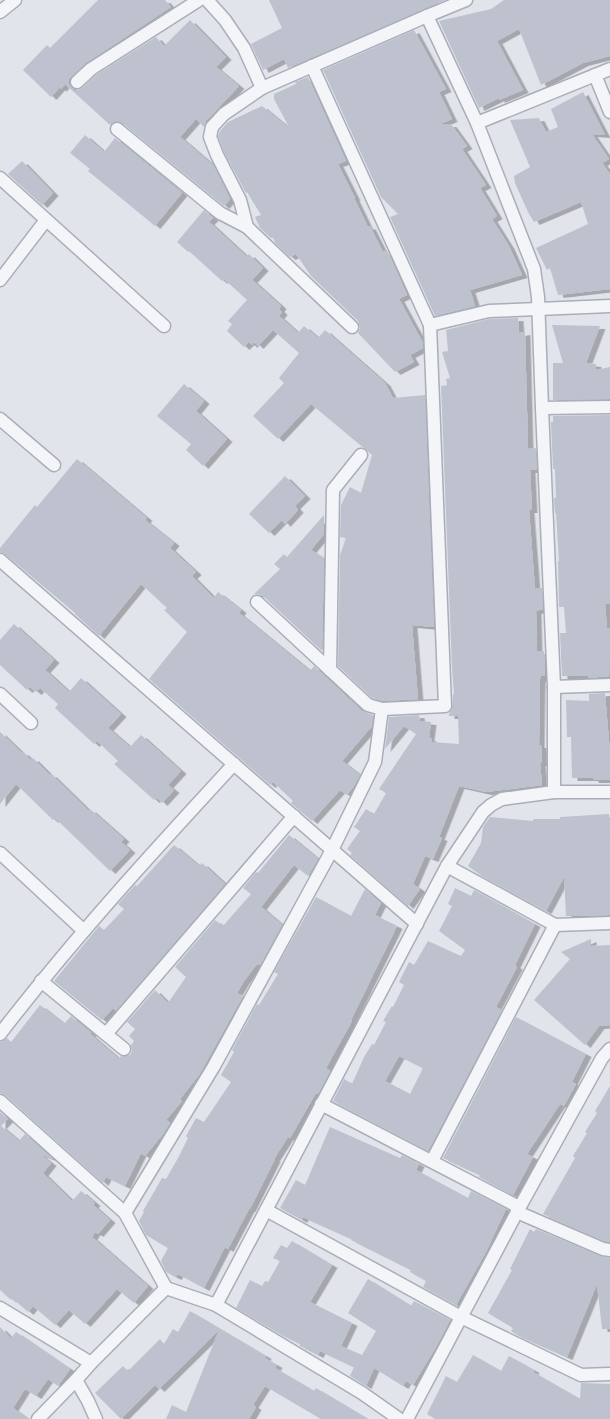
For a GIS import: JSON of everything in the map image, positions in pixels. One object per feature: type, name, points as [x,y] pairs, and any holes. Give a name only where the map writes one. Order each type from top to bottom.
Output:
[{"type":"street","points":[[0,12],[15,0]]},
{"type":"street","points":[[77,82],[91,69],[200,0]]},
{"type":"street","points":[[207,0],[225,20],[244,48],[262,88]]},
{"type":"street","points":[[247,227],[240,200],[210,137],[212,128],[224,114],[262,88],[466,0]]},
{"type":"street","points":[[426,16],[477,123],[534,269],[538,297],[554,687],[554,792]]},
{"type":"street","points":[[258,602],[368,705],[382,709],[445,706],[430,325],[312,66]]},
{"type":"street","points":[[477,123],[610,69]]},
{"type":"street","points":[[596,75],[610,112]]},
{"type":"street","points":[[117,129],[220,213],[247,227],[352,327]]},
{"type":"street","points":[[0,178],[164,326]]},
{"type":"street","points":[[0,280],[46,220]]},
{"type":"street","points":[[430,325],[489,311],[610,306]]},
{"type":"street","points":[[542,408],[610,408]]},
{"type":"street","points":[[0,419],[54,465]]},
{"type":"street","points":[[330,670],[333,490],[361,455]]},
{"type":"street","points":[[0,560],[417,924]]},
{"type":"street","points":[[554,687],[610,685]]},
{"type":"street","points":[[0,694],[31,723]]},
{"type":"street","points":[[125,1213],[214,1066],[332,850],[375,762],[382,709]]},
{"type":"street","points":[[0,1034],[5,1017],[41,982],[132,874],[234,764]]},
{"type":"street","points":[[216,1305],[447,866],[483,812],[490,805],[502,799],[554,792],[610,792]]},
{"type":"street","points":[[106,1034],[294,816]]},
{"type":"street","points":[[0,853],[84,931]]},
{"type":"street","points":[[447,866],[554,925],[610,923]]},
{"type":"street","points":[[432,1161],[554,925]]},
{"type":"street","points":[[41,982],[124,1049]]},
{"type":"street","points":[[407,1419],[517,1212],[602,1058],[610,1049]]},
{"type":"street","points":[[0,1101],[125,1213],[166,1288],[216,1305],[362,1393],[399,1419]]},
{"type":"street","points":[[321,1104],[518,1206],[517,1212]]},
{"type":"street","points":[[266,1210],[461,1317],[581,1375],[610,1374]]},
{"type":"street","points":[[517,1212],[610,1250]]},
{"type":"street","points":[[38,1419],[166,1288]]},
{"type":"street","points":[[0,1308],[91,1363]]},
{"type":"street","points":[[76,1380],[96,1419]]},
{"type":"building","points":[[98,0],[165,0],[171,7],[86,63],[69,79],[69,84],[74,90],[82,88],[96,75],[156,37],[164,46],[190,20],[226,57],[216,67],[239,86],[206,121],[204,127],[196,119],[180,137],[214,166],[230,199],[224,206],[122,123],[115,121],[110,125],[65,84],[51,97],[23,70],[47,45],[50,48]]},
{"type":"building","points":[[269,0],[445,0],[288,68],[284,59],[263,70],[251,44],[282,28]]},
{"type":"building","points":[[504,0],[610,0],[610,56],[583,63],[541,85],[519,29],[497,41],[523,90],[499,100],[499,98],[479,108],[439,21],[491,9]]},
{"type":"building","points":[[414,30],[446,89],[439,92],[452,119],[438,125],[451,124],[467,146],[462,149],[486,185],[480,188],[497,216],[492,219],[509,246],[522,275],[470,290],[475,306],[435,316],[390,217],[398,214],[381,197],[323,70]]},
{"type":"building","points":[[308,77],[346,161],[338,164],[368,227],[370,226],[383,252],[387,250],[407,295],[399,299],[423,343],[423,348],[410,355],[414,362],[395,372],[358,333],[360,328],[358,321],[311,276],[296,254],[290,257],[275,243],[273,237],[271,238],[260,228],[255,217],[261,215],[246,193],[224,152],[218,136],[228,122],[262,106],[290,129],[274,99],[274,94]]},
{"type":"building","points":[[583,92],[605,135],[592,134],[609,159],[602,163],[610,174],[610,289],[558,295],[550,268],[547,270],[536,248],[588,224],[581,202],[534,222],[515,183],[514,176],[530,167],[510,120],[539,118],[546,132],[558,127],[551,109]]},
{"type":"building","points":[[85,135],[104,152],[115,138],[182,193],[155,226],[88,171],[90,169],[70,153]]},
{"type":"building","points":[[22,161],[53,193],[42,205],[8,174]]},
{"type":"building","points":[[204,210],[213,218],[209,222],[247,257],[249,254],[263,268],[252,280],[281,306],[279,309],[282,312],[279,316],[298,333],[304,326],[318,338],[325,330],[385,383],[393,398],[425,395],[434,627],[412,625],[418,699],[383,701],[372,698],[338,666],[340,555],[346,538],[340,537],[341,505],[350,487],[361,493],[372,455],[311,404],[278,439],[253,416],[284,383],[279,378],[299,353],[273,330],[258,346],[254,342],[252,345],[249,342],[244,347],[227,331],[232,324],[228,321],[247,300],[177,242]]},
{"type":"building","points":[[518,318],[519,333],[525,332],[528,449],[536,448],[537,470],[530,470],[532,510],[529,510],[535,589],[542,588],[543,609],[536,611],[537,651],[544,651],[545,676],[541,675],[540,679],[539,745],[541,745],[542,785],[486,792],[459,786],[439,837],[442,838],[433,859],[425,856],[413,884],[420,889],[408,906],[350,855],[352,853],[347,849],[360,831],[354,827],[366,809],[374,814],[386,793],[379,789],[416,734],[404,726],[385,749],[389,717],[419,715],[420,721],[431,722],[429,738],[432,739],[431,742],[459,744],[458,716],[449,716],[454,694],[441,386],[447,385],[446,379],[450,378],[442,352],[448,351],[446,330],[489,319]]},
{"type":"building","points":[[552,325],[600,326],[586,363],[596,364],[596,370],[610,367],[610,399],[553,400],[553,363],[563,363]]},
{"type":"building","points":[[184,384],[204,401],[196,411],[227,439],[203,466],[186,450],[191,444],[157,416]]},
{"type":"building","points":[[610,415],[610,603],[605,604],[607,628],[610,628],[609,676],[588,678],[588,676],[562,676],[560,633],[566,633],[564,607],[559,607],[559,561],[551,422],[553,422],[553,416]]},
{"type":"building","points":[[77,459],[147,518],[145,520],[174,543],[170,548],[196,572],[192,576],[214,598],[218,592],[241,610],[239,613],[310,671],[314,666],[362,711],[373,715],[372,726],[342,761],[360,775],[354,786],[347,795],[340,790],[312,821],[291,803],[293,801],[273,782],[270,785],[149,679],[187,632],[164,610],[167,608],[141,584],[99,636],[75,613],[5,554],[0,552],[0,548],[35,505],[37,507]]},
{"type":"building","points":[[285,476],[305,496],[295,506],[298,510],[285,524],[282,520],[269,533],[249,514]]},
{"type":"building","points":[[324,515],[324,534],[311,550],[324,558],[322,651],[263,596],[254,594],[280,569],[274,564],[284,554],[287,557]]},
{"type":"building","points":[[14,624],[54,660],[45,670],[69,692],[81,678],[121,714],[108,728],[130,747],[141,735],[181,771],[168,785],[174,790],[162,803],[157,798],[154,800],[114,764],[118,761],[97,741],[94,744],[55,708],[58,704],[40,688],[36,692],[30,687],[27,690],[0,665],[0,640]]},
{"type":"building","points":[[605,693],[610,742],[610,780],[572,778],[571,737],[567,737],[566,700],[589,701],[589,694]]},
{"type":"building","points":[[0,732],[22,753],[31,760],[33,758],[89,811],[90,809],[124,839],[121,842],[130,850],[110,871],[55,818],[53,820],[16,784],[0,804]]},
{"type":"building","points":[[609,814],[610,915],[566,916],[564,877],[546,911],[482,876],[468,866],[481,843],[483,827],[490,817],[533,821],[533,819],[560,819],[560,817]]},
{"type":"building","points":[[289,835],[318,859],[308,876],[294,865],[261,907],[282,925],[260,965],[257,964],[237,993],[243,996],[199,1075],[180,1099],[182,1101],[166,1120],[170,1123],[163,1134],[145,1156],[141,1153],[125,1186],[106,1177],[103,1183],[5,1095],[0,1093],[0,1042],[7,1038],[11,1042],[40,1005],[64,1024],[71,1016],[119,1059],[121,1056],[131,1054],[131,1045],[134,1041],[129,1036],[135,1029],[127,1022],[155,990],[168,1003],[186,977],[175,967],[215,920],[223,926],[251,894],[243,888]]},
{"type":"building","points":[[174,845],[199,866],[202,863],[225,884],[116,1011],[113,1008],[102,1020],[54,981],[99,926],[104,930],[124,909],[118,904]]},
{"type":"building","points":[[455,888],[471,896],[474,890],[535,924],[515,965],[517,967],[496,1007],[502,1010],[428,1151],[333,1101],[344,1079],[352,1084],[364,1057],[372,1044],[374,1045],[386,1022],[383,1021],[393,1007],[404,985],[399,982],[409,962],[414,965],[428,941],[461,956],[465,950],[439,931],[452,906],[448,904]],"holes":[[[399,1056],[423,1068],[410,1094],[385,1081]]]},
{"type":"building","points":[[365,889],[381,903],[375,915],[397,926],[352,1021],[326,1068],[330,1071],[290,1138],[288,1137],[274,1159],[250,1209],[228,1249],[225,1247],[204,1288],[178,1274],[176,1277],[166,1272],[161,1261],[168,1248],[146,1235],[139,1221],[143,1211],[162,1178],[166,1179],[178,1158],[188,1138],[186,1136],[196,1118],[204,1122],[231,1082],[221,1075],[234,1052],[232,1050],[257,1004],[259,1005],[278,974],[274,972],[316,897],[351,916]]},
{"type":"building","points":[[591,939],[591,946],[610,945],[610,1025],[599,1026],[585,1045],[534,1000],[570,959],[561,952]]},
{"type":"building","points":[[516,1017],[586,1054],[572,1082],[576,1084],[564,1106],[560,1104],[527,1154],[533,1157],[513,1195],[479,1177],[480,1175],[443,1158]]},
{"type":"building","points":[[610,1086],[610,1242],[543,1214],[575,1158],[573,1156],[587,1133],[585,1132],[597,1113],[595,1111]]},
{"type":"building","points":[[0,1112],[8,1119],[1,1126],[19,1141],[25,1134],[53,1159],[40,1154],[51,1163],[43,1173],[72,1201],[81,1191],[110,1220],[98,1234],[95,1232],[92,1237],[148,1286],[134,1303],[117,1289],[85,1324],[69,1310],[55,1325],[33,1306],[28,1312],[0,1290]]},
{"type":"building","points":[[330,1127],[400,1158],[402,1155],[419,1164],[416,1170],[468,1198],[471,1191],[506,1209],[486,1252],[456,1305],[423,1287],[426,1281],[410,1272],[411,1270],[352,1239],[303,1217],[302,1220],[280,1208],[296,1180],[305,1185]]},
{"type":"building","points":[[530,1229],[534,1232],[536,1229],[600,1256],[610,1258],[610,1329],[602,1329],[597,1284],[567,1357],[517,1335],[511,1331],[513,1328],[488,1313],[512,1270],[510,1269]]},
{"type":"building","points":[[292,1241],[332,1265],[310,1302],[352,1323],[341,1346],[362,1355],[376,1331],[348,1313],[368,1279],[411,1306],[414,1301],[450,1320],[413,1385],[406,1381],[403,1386],[374,1368],[366,1386],[350,1376],[354,1367],[320,1351],[318,1355],[300,1346],[300,1344],[236,1308],[250,1280],[262,1286],[265,1281],[268,1282],[280,1261],[273,1258],[281,1245],[287,1248]]},
{"type":"building","points":[[190,1311],[266,1356],[265,1358],[277,1365],[275,1368],[314,1391],[316,1388],[368,1419],[321,1419],[265,1386],[253,1405],[256,1407],[249,1419],[166,1419],[172,1405],[186,1412],[219,1330],[159,1389],[155,1385],[121,1419],[95,1393],[123,1366],[128,1371],[160,1339],[164,1344],[173,1329],[178,1332]]},
{"type":"building","points":[[0,1327],[11,1338],[16,1332],[70,1369],[58,1386],[48,1379],[36,1396],[25,1389],[13,1408],[28,1419],[0,1419]]},
{"type":"building","points":[[473,1355],[501,1371],[509,1356],[580,1399],[581,1383],[610,1384],[610,1419],[435,1419],[427,1414],[446,1376],[457,1382]]}]
